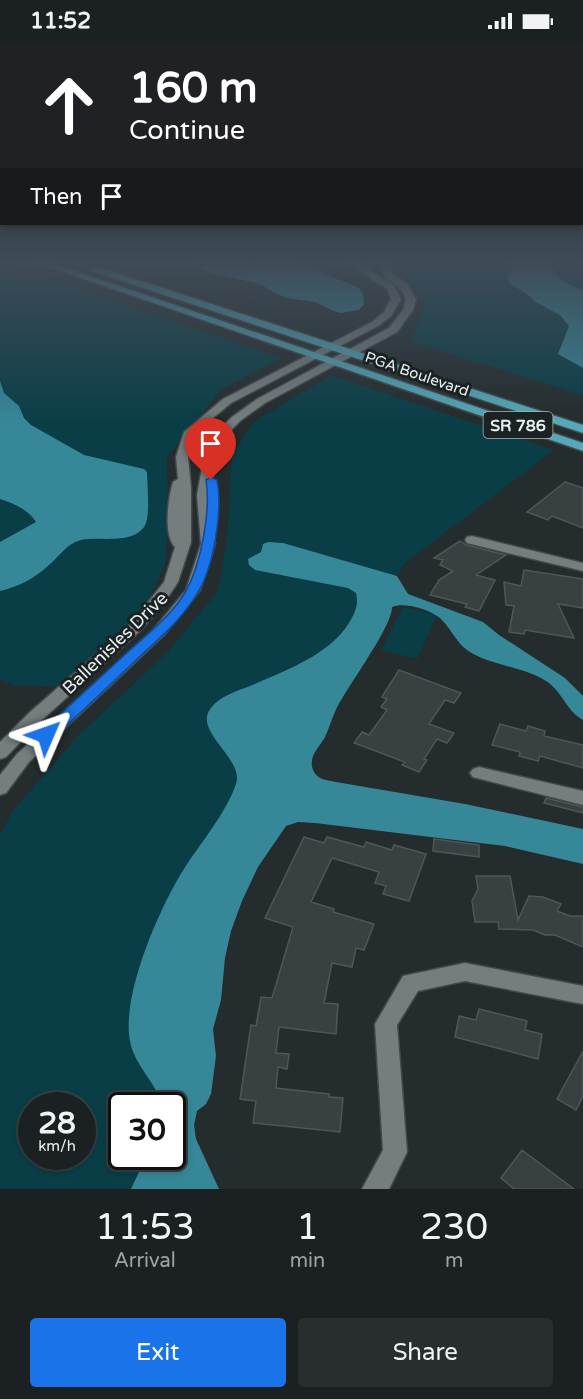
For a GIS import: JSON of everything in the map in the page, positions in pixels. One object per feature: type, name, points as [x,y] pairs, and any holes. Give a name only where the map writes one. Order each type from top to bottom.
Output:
[{"type":"main road","name":"PGA Boulevard","points":[[206,315],[342,358],[583,429]]},
{"type":"main road","name":"PGA Boulevard","points":[[219,315],[583,447]]},
{"type":"street","name":"Ballenisles Drive","points":[[0,753],[36,716],[136,627],[157,603],[171,582],[184,542],[186,511],[182,462],[190,432],[227,401],[375,324],[387,315]]},
{"type":"street","name":"Ballenisles Drive","points":[[0,788],[23,758],[180,608],[193,590],[208,544],[203,495],[215,440],[248,410],[393,330],[405,315]]},
{"type":"street","points":[[180,549],[175,527],[175,495],[182,462],[196,459],[209,462],[214,494],[208,544]]},
{"type":"street","points":[[186,511],[204,510]]},
{"type":"street","points":[[472,540],[583,567]]},
{"type":"street","points":[[479,773],[583,798]]},
{"type":"street","points":[[375,1189],[395,1152],[386,1024],[411,983],[465,972],[583,995]]},
{"type":"shaded area","points":[[0,315],[154,315],[282,358],[222,389],[167,457],[168,532],[165,563],[149,600],[126,630],[61,687],[13,685],[0,679]]},
{"type":"shaded area","points":[[421,315],[583,315],[583,395],[411,342]]},
{"type":"shaded area","points":[[560,315],[583,315],[583,368],[558,354],[569,326]]},
{"type":"shaded area","points":[[331,375],[554,450],[405,563],[292,735],[174,1092],[108,1092],[108,1170],[158,1170],[154,1189],[0,1189],[0,835],[12,812],[79,735],[167,653],[218,591],[227,540],[232,454],[254,422]]},
{"type":"shaded area","points":[[0,381],[4,393],[19,406],[24,418],[31,425],[84,455],[144,469],[147,472],[148,501],[146,523],[138,533],[123,538],[88,539],[76,542],[67,547],[44,570],[32,578],[0,591],[0,542],[36,522],[25,511],[0,499]]},
{"type":"shaded area","points":[[283,543],[397,576],[408,594],[483,622],[565,678],[583,696],[583,720],[573,712],[549,683],[529,673],[486,660],[467,650],[444,622],[435,615],[410,606],[392,607],[390,617],[377,643],[340,702],[325,737],[313,756],[313,770],[317,776],[329,781],[465,804],[583,829],[583,864],[505,846],[315,823],[298,822],[286,826],[258,867],[231,931],[225,958],[221,1000],[213,1029],[216,1056],[211,1094],[206,1104],[197,1111],[194,1125],[196,1139],[219,1189],[131,1189],[140,1170],[186,1170],[186,1092],[156,1092],[132,1050],[129,1022],[131,1001],[144,953],[164,906],[174,886],[219,817],[236,784],[237,774],[213,736],[207,717],[211,708],[224,697],[291,668],[329,645],[349,623],[357,605],[356,593],[348,588],[255,570],[249,565],[248,559],[261,552],[263,544]]},
{"type":"shaded area","points":[[403,607],[437,615],[417,659],[381,650]]},
{"type":"building","points":[[565,482],[583,488],[583,528],[552,516],[548,520],[527,512]]},
{"type":"building","points":[[460,541],[466,545],[506,555],[476,575],[495,580],[479,611],[465,607],[467,604],[430,595],[439,580],[453,571],[440,565],[443,560],[434,558]]},
{"type":"building","points":[[524,570],[583,579],[583,608],[558,604],[574,638],[525,630],[524,634],[509,632],[514,606],[506,605],[504,582],[521,586]]},
{"type":"building","points":[[399,670],[461,693],[454,703],[445,700],[429,724],[454,733],[447,743],[437,739],[424,759],[427,760],[419,772],[402,765],[405,762],[354,743],[362,732],[369,735],[387,710],[381,707],[387,699],[382,697]]},
{"type":"building","points":[[500,724],[526,731],[528,726],[545,731],[544,736],[583,745],[583,768],[540,756],[538,761],[519,756],[520,752],[492,745]]},
{"type":"building","points":[[546,798],[583,807],[583,813],[544,803]]},
{"type":"building","points":[[304,837],[324,843],[327,837],[364,847],[366,842],[392,850],[394,845],[426,854],[409,901],[383,894],[386,886],[375,883],[379,872],[332,858],[311,902],[334,909],[333,912],[374,924],[364,950],[356,948],[352,967],[332,963],[324,1003],[338,1004],[336,1034],[279,1027],[276,1053],[289,1054],[287,1069],[278,1067],[276,1088],[329,1094],[329,1097],[343,1098],[340,1132],[253,1123],[256,1101],[240,1099],[251,1025],[256,1026],[261,997],[272,998],[293,927],[265,918]]},
{"type":"building","points":[[434,839],[479,845],[479,857],[433,851]]},
{"type":"building","points":[[476,876],[510,876],[518,920],[529,896],[543,897],[561,904],[557,911],[570,916],[583,916],[583,947],[555,935],[545,935],[533,930],[499,929],[498,922],[475,922],[472,901],[478,889]]},
{"type":"building","points":[[479,1009],[527,1021],[525,1030],[542,1034],[538,1059],[455,1037],[459,1016],[476,1020]]},
{"type":"building","points":[[583,1051],[583,1096],[576,1110],[557,1099]]},
{"type":"building","points":[[522,1150],[574,1189],[514,1189],[501,1178]]},
{"type":"route","points":[[46,735],[159,632],[193,590],[208,544],[213,515],[214,494],[211,480]]}]
